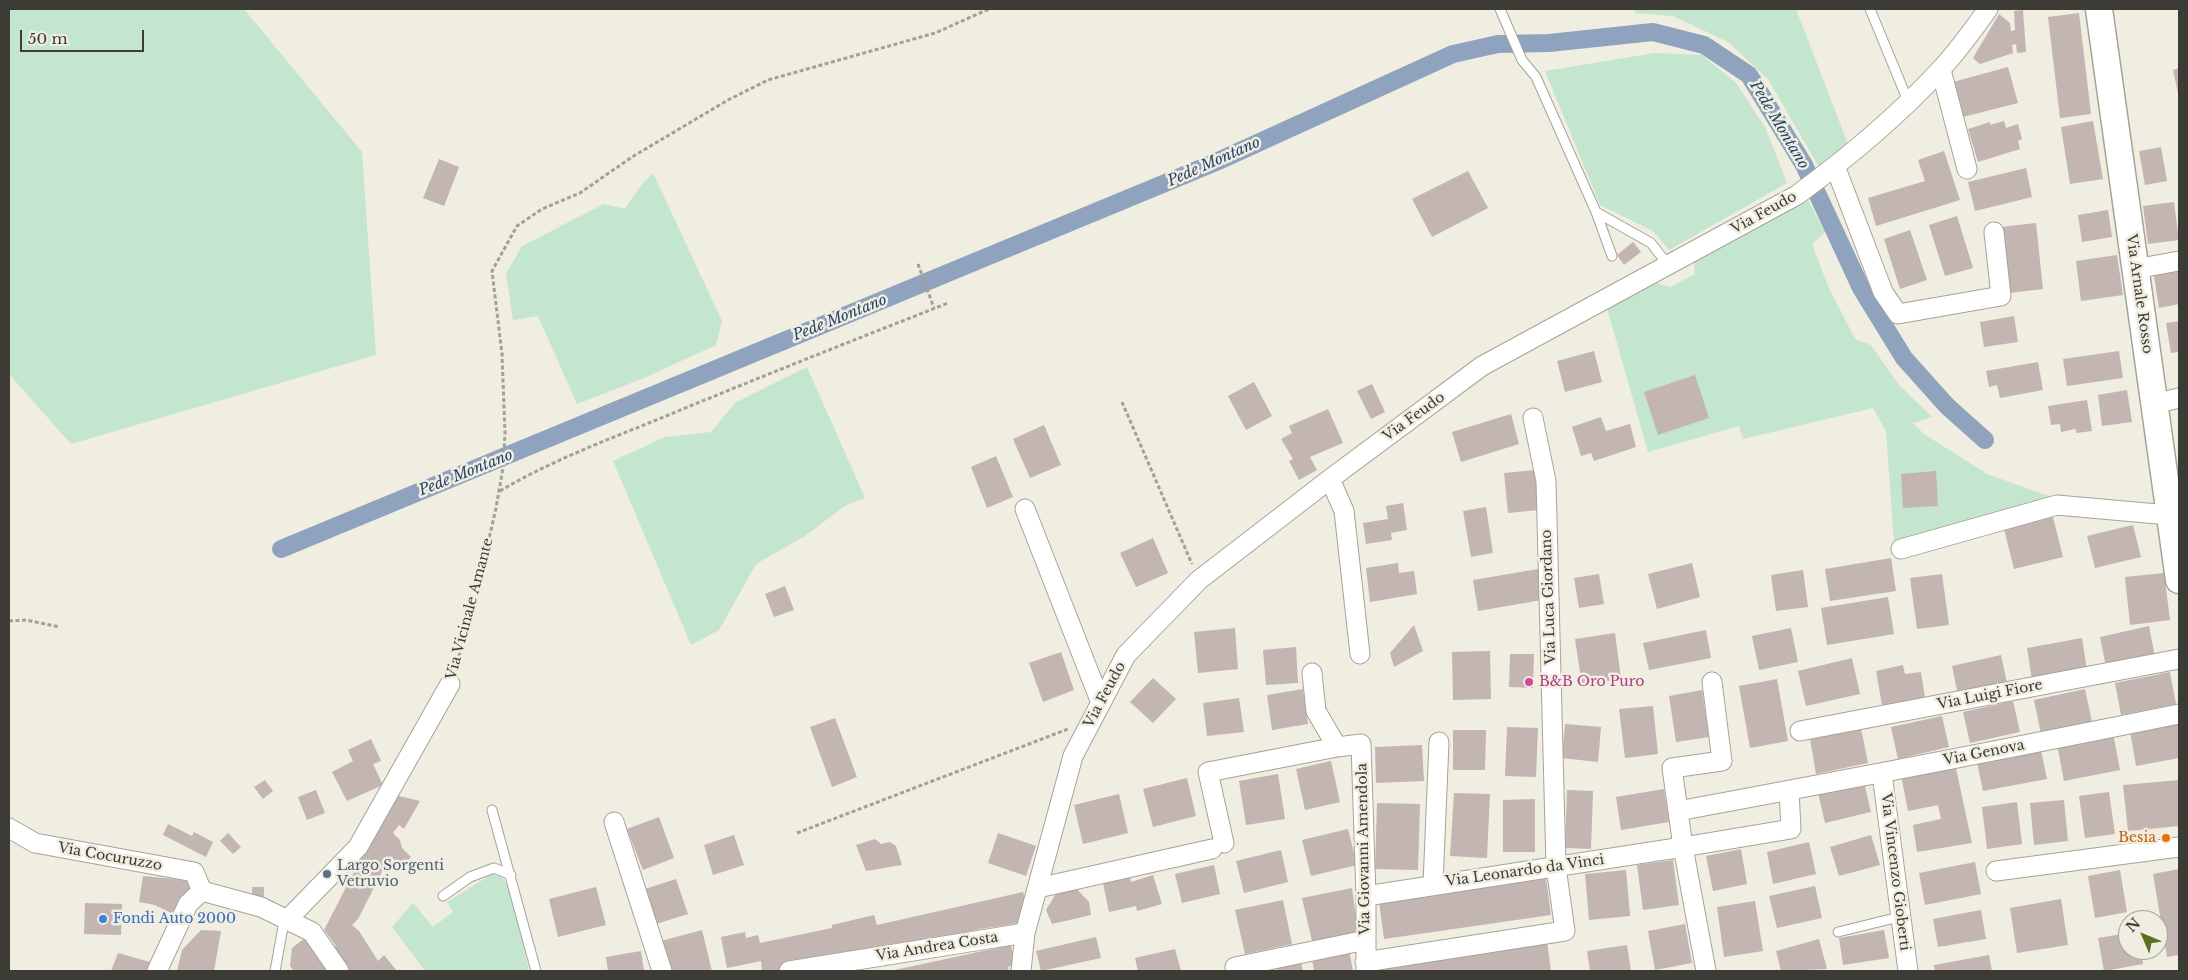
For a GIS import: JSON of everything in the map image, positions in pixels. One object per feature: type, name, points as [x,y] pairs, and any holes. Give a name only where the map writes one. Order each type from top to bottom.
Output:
[{"type":"street","name":"Via Feudo","points":[[1021,971],[1025,932],[1073,756],[1126,655],[1199,580],[1330,479],[1482,366],[1798,195],[1832,169],[1941,70],[1988,9]]},
{"type":"street","name":"Via Arnale Rosso","points":[[2099,9],[2154,404],[2172,519],[2179,580]]},
{"type":"street","points":[[1941,70],[1967,169]]},
{"type":"street","points":[[1832,169],[1883,292],[1898,314],[2001,296],[1994,232]]},
{"type":"street","points":[[2135,269],[2179,261]]},
{"type":"street","points":[[2154,404],[2179,398]]},
{"type":"street","name":"Via Luca Giordano","points":[[1366,967],[1565,931],[1556,866],[1546,481],[1533,418]]},
{"type":"street","points":[[1330,479],[1344,511],[1360,654]]},
{"type":"street","points":[[1901,549],[2057,504],[2172,519]]},
{"type":"street","points":[[1025,509],[1101,703]]},
{"type":"street","name":"Via Luigi Fiore","points":[[1800,731],[2179,659]]},
{"type":"street","points":[[1312,673],[1316,711],[1337,747]]},
{"type":"street","points":[[1706,971],[1683,847],[1672,768],[1722,761],[1712,682]]},
{"type":"street","name":"Via Vicinale Amante","points":[[287,920],[358,847],[450,684]]},
{"type":"street","name":"Via Genova","points":[[1678,811],[1882,774],[2179,714]]},
{"type":"street","points":[[1433,884],[1439,742]]},
{"type":"street","name":"Via Giovanni Amendola","points":[[1038,888],[1218,846],[1208,772],[1361,744],[1366,896],[1366,967]]},
{"type":"street","name":"Via Vincenzo Gioberti","points":[[1882,774],[1899,917],[1908,971]]},
{"type":"street","name":"Via Leonardo da Vinci","points":[[1366,896],[1791,829],[1789,791]]},
{"type":"street","points":[[614,822],[662,971]]},
{"type":"street","name":"Via Cocuruzzo","points":[[9,828],[35,843],[194,872],[202,891]]},
{"type":"street","points":[[1996,871],[2179,847]]},
{"type":"street","points":[[156,971],[188,904],[202,891],[261,907],[312,932],[339,971]]},
{"type":"street","name":"Via Andrea Costa","points":[[789,971],[1025,932]]},
{"type":"street","points":[[1235,967],[1366,940]]},
{"type":"lane","points":[[1500,9],[1522,60],[1536,76],[1596,212],[1612,256]]},
{"type":"lane","points":[[1870,9],[1908,101]]},
{"type":"lane","points":[[1596,212],[1651,244],[1668,265]]},
{"type":"lane","points":[[492,810],[536,971]]},
{"type":"lane","points":[[443,896],[470,877],[494,868],[511,875]]},
{"type":"lane","points":[[1838,932],[1899,917]]},
{"type":"lane","points":[[275,971],[283,927],[287,920]]},
{"type":"path","name":"Via Vicinale Amante","points":[[450,684],[471,618],[500,491],[504,448],[502,354],[492,271],[517,226],[542,209],[580,193],[632,157],[728,100],[768,80],[935,33],[989,9]]},
{"type":"path","points":[[918,264],[934,308]]},
{"type":"path","points":[[500,491],[527,475],[597,445],[811,356],[948,303]]},
{"type":"path","points":[[1122,402],[1199,580]]},
{"type":"path","points":[[9,621],[26,620],[60,627]]},
{"type":"path","points":[[797,833],[1067,729],[1086,730]]},
{"type":"green space","points":[[9,9],[244,9],[362,152],[376,355],[71,444],[9,374]]},
{"type":"green space","points":[[1634,9],[1796,9],[1848,144],[1819,167],[1768,79],[1728,42],[1673,16],[1636,13]]},
{"type":"green space","points":[[1655,53],[1702,55],[1736,83],[1766,129],[1787,183],[1669,250],[1653,231],[1600,205],[1545,71]]},
{"type":"green space","points":[[653,173],[722,321],[716,345],[644,378],[577,404],[538,316],[513,320],[506,274],[522,246],[604,204],[625,209],[641,185]]},
{"type":"green space","points":[[1807,198],[1825,232],[1812,244],[1828,286],[1855,339],[1871,345],[1899,385],[1932,417],[1913,423],[1924,434],[1987,474],[2051,497],[2053,501],[1894,542],[1886,431],[1873,408],[1743,439],[1739,426],[1648,452],[1607,308],[1656,283],[1670,287],[1695,274],[1694,262]]},
{"type":"green space","points":[[807,367],[865,498],[846,505],[805,536],[756,564],[719,630],[691,645],[613,461],[665,437],[711,432],[735,403]]},
{"type":"green space","points":[[492,874],[502,877],[513,896],[529,971],[425,971],[392,927],[413,903],[433,927],[453,912],[447,902]]},
{"type":"building","points":[[2023,10],[2026,52],[2017,53],[2016,44],[2012,45],[2013,53],[1980,64],[1973,58],[1999,14],[2010,23],[2011,31],[2015,30],[2014,11]]},
{"type":"building","points":[[2079,13],[2091,114],[2060,118],[2048,17]]},
{"type":"building","points":[[2008,67],[2018,103],[1963,117],[1953,82]]},
{"type":"building","points":[[2179,68],[2179,93],[2178,93],[2173,70]]},
{"type":"building","points":[[2004,121],[2006,128],[2018,124],[2022,139],[2018,141],[2020,149],[1978,162],[1968,129],[1990,122],[1990,125]]},
{"type":"building","points":[[2093,121],[2103,179],[2070,184],[2061,127]]},
{"type":"building","points":[[2161,147],[2167,181],[2145,185],[2139,151]]},
{"type":"building","points":[[1944,151],[1960,200],[1876,226],[1868,198],[1925,181],[1918,160]]},
{"type":"building","points":[[439,159],[459,167],[444,206],[423,198]]},
{"type":"building","points":[[2026,168],[2032,197],[1975,211],[1968,182]]},
{"type":"building","points":[[1468,171],[1488,208],[1432,237],[1412,199]]},
{"type":"building","points":[[2174,202],[2179,240],[2148,244],[2143,206]]},
{"type":"building","points":[[2108,210],[2112,237],[2082,242],[2078,215]]},
{"type":"building","points":[[1957,216],[1973,268],[1945,276],[1929,225]]},
{"type":"building","points":[[2036,223],[2043,289],[2009,293],[2001,227]]},
{"type":"building","points":[[1910,230],[1927,280],[1900,289],[1884,239]]},
{"type":"building","points":[[1633,242],[1641,252],[1624,265],[1617,255]]},
{"type":"building","points":[[2117,255],[2123,295],[2081,301],[2076,261]]},
{"type":"building","points":[[2179,265],[2179,304],[2159,308],[2153,270]]},
{"type":"building","points":[[2014,316],[2018,342],[1984,347],[1980,322]]},
{"type":"building","points":[[2179,321],[2179,352],[2171,353],[2166,323]]},
{"type":"building","points":[[1594,351],[1602,382],[1565,392],[1557,361]]},
{"type":"building","points":[[2119,351],[2123,378],[2067,386],[2063,359]]},
{"type":"building","points":[[2038,362],[2043,390],[2000,398],[1997,385],[1989,387],[1986,371]]},
{"type":"building","points":[[1695,375],[1709,418],[1658,435],[1644,392]]},
{"type":"building","points":[[1254,382],[1272,416],[1246,430],[1228,396]]},
{"type":"building","points":[[1372,384],[1385,412],[1371,419],[1357,391]]},
{"type":"building","points":[[2127,390],[2132,422],[2102,426],[2098,395]]},
{"type":"building","points":[[2087,400],[2092,431],[2076,433],[2076,429],[2061,432],[2060,424],[2051,425],[2048,406]]},
{"type":"building","points":[[1328,409],[1343,443],[1310,457],[1317,470],[1299,480],[1289,461],[1293,459],[1281,439],[1292,433],[1289,426]]},
{"type":"building","points":[[1511,414],[1519,444],[1461,462],[1452,432]]},
{"type":"building","points":[[1601,417],[1606,431],[1630,424],[1636,447],[1594,461],[1591,453],[1581,456],[1572,427]]},
{"type":"building","points":[[1044,425],[1061,465],[1030,478],[1013,439]]},
{"type":"building","points":[[996,456],[1013,497],[987,508],[971,467]]},
{"type":"building","points":[[1536,470],[1539,510],[1508,513],[1504,473]]},
{"type":"building","points":[[1936,471],[1938,506],[1903,508],[1901,474]]},
{"type":"building","points":[[1403,503],[1407,530],[1391,533],[1392,540],[1366,544],[1363,523],[1388,519],[1386,506]]},
{"type":"building","points":[[1486,507],[1493,553],[1471,557],[1463,511]]},
{"type":"building","points":[[2053,517],[2063,557],[2014,569],[2004,529]]},
{"type":"building","points":[[2133,525],[2141,557],[2095,568],[2087,536]]},
{"type":"building","points":[[1153,538],[1168,573],[1136,587],[1120,553]]},
{"type":"building","points":[[1891,558],[1896,591],[1830,601],[1825,569]]},
{"type":"building","points":[[1398,563],[1399,573],[1414,571],[1417,594],[1370,602],[1366,568]]},
{"type":"building","points":[[1692,563],[1700,597],[1657,609],[1648,574]]},
{"type":"building","points":[[1538,569],[1542,600],[1478,611],[1473,580]]},
{"type":"building","points":[[1803,570],[1808,607],[1776,611],[1771,575]]},
{"type":"building","points":[[2164,573],[2170,620],[2130,625],[2125,577]]},
{"type":"building","points":[[1599,574],[1604,604],[1579,608],[1574,578]]},
{"type":"building","points":[[1942,574],[1949,625],[1917,629],[1910,578]]},
{"type":"building","points":[[785,586],[794,610],[774,617],[765,594]]},
{"type":"building","points":[[1888,597],[1894,634],[1827,645],[1821,608]]},
{"type":"building","points":[[1414,625],[1423,651],[1394,667],[1390,653]]},
{"type":"building","points":[[2149,626],[2155,657],[2106,667],[2100,637]]},
{"type":"building","points":[[1235,628],[1238,669],[1198,673],[1194,632]]},
{"type":"building","points":[[1791,628],[1798,662],[1759,670],[1752,636]]},
{"type":"building","points":[[1706,630],[1711,658],[1649,670],[1643,643]]},
{"type":"building","points":[[1615,633],[1621,679],[1582,685],[1575,639]]},
{"type":"building","points":[[2082,638],[2087,670],[2032,680],[2027,648]]},
{"type":"building","points":[[1296,647],[1298,683],[1266,685],[1263,650]]},
{"type":"building","points":[[1490,651],[1491,699],[1453,700],[1452,652]]},
{"type":"building","points":[[1061,652],[1074,690],[1043,702],[1029,663]]},
{"type":"building","points":[[1510,654],[1534,654],[1533,688],[1509,687]]},
{"type":"building","points":[[2001,655],[2007,683],[1958,695],[1952,666]]},
{"type":"building","points":[[1852,658],[1860,694],[1806,706],[1798,671]]},
{"type":"building","points":[[1903,665],[1905,674],[1921,672],[1925,698],[1882,705],[1876,671]]},
{"type":"building","points":[[2170,672],[2176,704],[2121,715],[2115,683]]},
{"type":"building","points":[[1153,678],[1176,699],[1153,723],[1130,702]]},
{"type":"building","points":[[1777,679],[1788,741],[1750,748],[1739,686]]},
{"type":"building","points":[[1303,689],[1308,724],[1272,730],[1267,695]]},
{"type":"building","points":[[2085,689],[2092,722],[2041,734],[2034,700]]},
{"type":"building","points":[[1702,690],[1709,737],[1676,742],[1669,696]]},
{"type":"building","points":[[1239,698],[1244,732],[1207,736],[1203,703]]},
{"type":"building","points":[[2013,701],[2020,732],[1970,743],[1963,712]]},
{"type":"building","points":[[1653,706],[1658,754],[1625,758],[1619,709]]},
{"type":"building","points":[[1942,716],[1949,747],[1898,759],[1891,727]]},
{"type":"building","points":[[835,718],[857,777],[832,787],[810,727]]},
{"type":"building","points":[[2179,722],[2179,758],[2136,766],[2130,731]]},
{"type":"building","points":[[1565,724],[1601,727],[1598,762],[1562,758]]},
{"type":"building","points":[[1507,727],[1538,728],[1536,777],[1505,776]]},
{"type":"building","points":[[1861,728],[1868,763],[1816,774],[1810,739]]},
{"type":"building","points":[[1453,730],[1486,730],[1485,770],[1453,770]]},
{"type":"building","points":[[2113,733],[2120,770],[2064,781],[2057,744]]},
{"type":"building","points":[[371,739],[381,761],[373,764],[383,785],[347,801],[332,772],[353,761],[348,750]]},
{"type":"building","points":[[1422,745],[1424,781],[1376,783],[1375,747]]},
{"type":"building","points":[[2041,750],[2047,779],[1983,791],[1977,762]]},
{"type":"building","points":[[1331,761],[1340,802],[1305,810],[1296,769]]},
{"type":"building","points":[[1955,764],[1972,843],[1917,852],[1913,825],[1941,819],[1938,805],[1908,811],[1901,775]]},
{"type":"building","points":[[1278,774],[1285,819],[1246,825],[1239,781]]},
{"type":"building","points":[[1187,778],[1196,816],[1153,827],[1143,789]]},
{"type":"building","points":[[265,780],[273,791],[263,799],[254,787]]},
{"type":"building","points":[[2179,780],[2179,826],[2128,831],[2123,785]]},
{"type":"building","points":[[1864,782],[1871,812],[1825,823],[1818,793]]},
{"type":"building","points":[[1664,789],[1669,822],[1621,830],[1616,797]]},
{"type":"building","points":[[316,790],[325,813],[307,820],[298,797]]},
{"type":"building","points":[[1567,790],[1593,791],[1591,849],[1565,848]]},
{"type":"building","points":[[2109,792],[2115,834],[2085,838],[2079,796]]},
{"type":"building","points":[[1454,793],[1490,794],[1487,858],[1450,856]]},
{"type":"building","points":[[391,794],[420,801],[404,829],[399,825],[393,833],[400,840],[402,848],[411,857],[401,867],[392,857],[387,862],[358,919],[352,925],[359,931],[378,961],[384,955],[397,971],[349,971],[334,947],[336,946],[324,930],[368,845]]},
{"type":"building","points":[[1119,794],[1128,833],[1083,844],[1074,805]]},
{"type":"building","points":[[1535,799],[1535,852],[1503,852],[1503,800]]},
{"type":"building","points":[[2064,800],[2068,841],[2034,845],[2030,803]]},
{"type":"building","points":[[2017,802],[2022,844],[1987,849],[1982,807]]},
{"type":"building","points":[[1377,803],[1420,804],[1418,870],[1375,869]]},
{"type":"building","points":[[659,817],[674,858],[643,870],[627,829]]},
{"type":"building","points":[[168,824],[192,836],[194,832],[213,842],[206,857],[163,835]]},
{"type":"building","points":[[1348,829],[1357,865],[1311,876],[1302,840]]},
{"type":"building","points":[[228,833],[241,847],[233,854],[220,841]]},
{"type":"building","points":[[998,833],[1036,846],[1026,876],[988,863]]},
{"type":"building","points":[[734,835],[744,865],[713,875],[704,845]]},
{"type":"building","points":[[1871,835],[1880,865],[1839,876],[1830,847]]},
{"type":"building","points":[[875,839],[881,844],[890,842],[896,846],[902,865],[866,871],[856,845]]},
{"type":"building","points":[[1809,842],[1816,874],[1773,884],[1767,852]]},
{"type":"building","points":[[1741,849],[1747,884],[1713,891],[1706,856]]},
{"type":"building","points":[[1281,850],[1288,882],[1244,893],[1236,861]]},
{"type":"building","points":[[1673,860],[1679,905],[1643,910],[1637,865]]},
{"type":"building","points":[[1975,862],[1981,894],[1925,905],[1919,873]]},
{"type":"building","points":[[1214,865],[1220,894],[1182,903],[1175,874]]},
{"type":"building","points":[[2179,869],[2179,955],[2168,957],[2168,910],[2159,910],[2153,874]]},
{"type":"building","points":[[1626,870],[1630,916],[1589,920],[1585,874]]},
{"type":"building","points":[[2120,870],[2127,910],[2118,910],[2118,914],[2095,918],[2088,876]]},
{"type":"building","points":[[1153,875],[1162,904],[1137,911],[1136,906],[1109,912],[1103,883],[1130,877],[1131,882]]},
{"type":"building","points":[[143,876],[194,881],[195,887],[171,913],[155,905],[139,902]]},
{"type":"building","points":[[1546,878],[1551,915],[1384,939],[1379,902]]},
{"type":"building","points":[[676,879],[688,914],[656,924],[645,889]]},
{"type":"building","points":[[1815,886],[1822,918],[1777,928],[1769,896]]},
{"type":"building","points":[[252,887],[264,887],[264,897],[252,897]]},
{"type":"building","points":[[596,887],[606,925],[558,937],[549,899]]},
{"type":"building","points":[[1075,887],[1089,902],[1091,915],[1052,924],[1046,910],[1058,890]]},
{"type":"building","points":[[1352,888],[1358,932],[1312,941],[1302,898]]},
{"type":"building","points":[[1023,892],[1027,907],[1020,923],[981,929],[784,971],[762,971],[761,961],[727,968],[721,937],[745,932],[746,938],[758,935],[760,943],[832,928],[832,925],[874,915],[877,925]]},
{"type":"building","points":[[2061,899],[2068,945],[2017,953],[2010,908]]},
{"type":"building","points":[[1283,900],[1292,944],[1245,954],[1235,910]]},
{"type":"building","points":[[1755,901],[1763,951],[1724,957],[1717,907]]},
{"type":"building","name":"Fondi Auto 2000","points":[[85,903],[122,904],[121,935],[84,934]]},
{"type":"building","points":[[1981,910],[1986,939],[1938,947],[1933,919]]},
{"type":"building","points":[[1685,924],[1692,963],[1655,970],[1648,931]]},
{"type":"building","points":[[201,930],[221,931],[214,971],[177,971],[182,950]]},
{"type":"building","points":[[702,930],[712,971],[669,971],[661,941]]},
{"type":"building","points":[[1884,930],[1889,958],[1843,965],[1839,938]]},
{"type":"building","points":[[2118,935],[2118,960],[2142,960],[2143,964],[2104,971],[2098,938]]},
{"type":"building","points":[[1096,937],[1101,958],[1041,971],[1036,951]]},
{"type":"building","points":[[305,938],[329,971],[294,971],[290,966],[292,948]]},
{"type":"building","points":[[1819,939],[1827,969],[1781,971],[1776,951]]},
{"type":"building","points":[[1547,942],[1551,971],[1383,971],[1382,967]]},
{"type":"building","points":[[1011,945],[1015,965],[1008,967],[1009,971],[890,971]]},
{"type":"building","points":[[1627,945],[1631,971],[1590,971],[1587,951]]},
{"type":"building","points":[[1175,949],[1181,971],[1138,971],[1135,958]]},
{"type":"building","points":[[1349,950],[1353,971],[1314,971],[1312,959]]},
{"type":"building","points":[[641,951],[644,971],[608,971],[606,957]]},
{"type":"building","points":[[118,953],[150,962],[147,971],[111,971]]},
{"type":"building","points":[[1989,955],[1992,971],[1935,971],[1934,965]]},
{"type":"building","points":[[1301,962],[1303,971],[1277,971],[1276,967]]},
{"type":"waterway","name":"Pede Montano","points":[[281,549],[1216,162],[1453,54],[1498,44],[1549,43],[1653,32],[1704,45],[1749,75],[1804,165],[1861,288],[1904,358],[1947,406],[1985,440]]},
{"type":"place","name":"B&B Oro Puro","points":[[1529,682]]},
{"type":"place","name":"Besia","points":[[2166,838]]},
{"type":"place","name":"Largo Sorgenti Vetruvio","points":[[327,874]]},
{"type":"place","name":"Fondi Auto 2000","points":[[103,919]]}]
